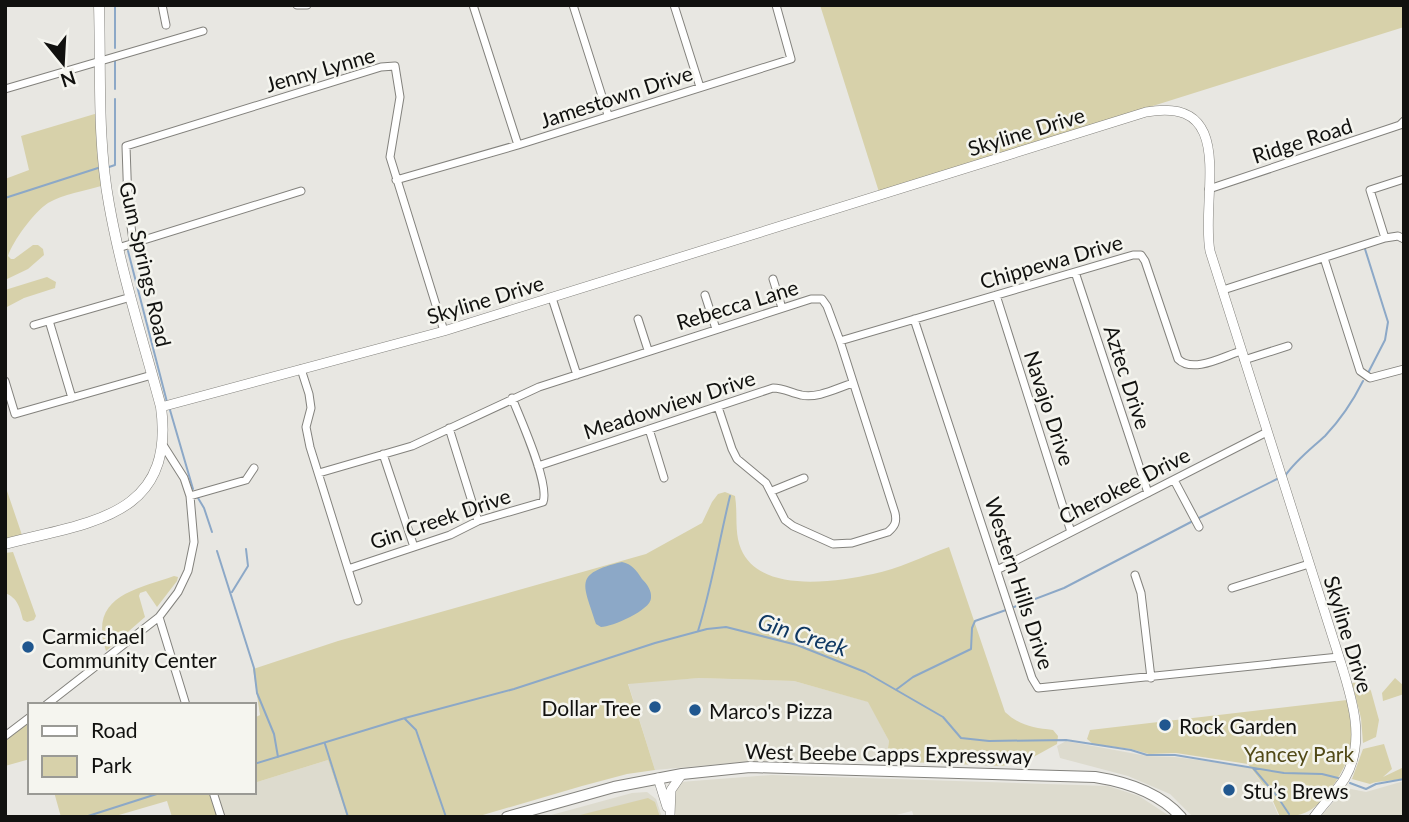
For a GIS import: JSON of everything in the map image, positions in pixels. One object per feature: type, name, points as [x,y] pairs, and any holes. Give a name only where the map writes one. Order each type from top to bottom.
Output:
[{"type":"main road","name":"Gum Springs Road","points":[[99,5],[106,188],[118,248],[161,407],[163,445]]},
{"type":"main road","points":[[5,544],[99,519],[122,508],[140,494],[156,473],[163,445]]},
{"type":"main road","name":"West Beebe Capps Expressway","points":[[507,817],[614,787],[658,778],[765,767],[1089,777],[1118,781],[1157,796],[1181,817]]},
{"type":"street","points":[[162,5],[166,26]]},
{"type":"street","points":[[297,5],[307,5]]},
{"type":"street","points":[[473,5],[518,145]]},
{"type":"street","points":[[573,5],[608,115]]},
{"type":"street","points":[[674,5],[700,87]]},
{"type":"street","name":"Jamestown Drive","points":[[396,180],[791,60],[776,5]]},
{"type":"street","points":[[5,89],[202,32]]},
{"type":"street","name":"Jenny Lynne","points":[[133,241],[128,204],[126,146],[381,67],[395,66],[400,97],[390,157],[444,331]]},
{"type":"street","name":"Skyline Drive","points":[[161,407],[444,331],[1160,110],[1172,110],[1190,116],[1203,130],[1209,153],[1208,237],[1353,706],[1356,748],[1344,779],[1314,817]]},
{"type":"street","name":"Ridge Road","points":[[1209,189],[1401,125],[1404,121]]},
{"type":"street","points":[[1385,237],[1370,190],[1404,179]]},
{"type":"street","points":[[118,248],[133,241],[301,191]]},
{"type":"street","points":[[1223,290],[1385,237],[1398,236],[1404,239]]},
{"type":"street","name":"Chippewa Drive","points":[[840,341],[1133,255],[1141,256],[1145,261],[1181,363],[1197,365],[1243,355]]},
{"type":"street","points":[[1324,258],[1360,371],[1366,377],[1375,378],[1404,369]]},
{"type":"street","name":"Aztec Drive","points":[[1075,272],[1148,493]]},
{"type":"street","points":[[773,279],[782,308]]},
{"type":"street","points":[[705,295],[716,329]]},
{"type":"street","name":"Navajo Drive","points":[[996,295],[1071,532]]},
{"type":"street","points":[[34,325],[131,297]]},
{"type":"street","points":[[552,298],[577,375]]},
{"type":"street","name":"Rebecca Lane","points":[[319,473],[412,446],[512,398],[648,350],[811,299],[822,299],[840,341],[895,513],[896,524],[888,531],[852,543],[833,544],[805,533],[785,520],[772,491],[737,459],[718,407]]},
{"type":"street","points":[[638,319],[648,350]]},
{"type":"street","name":"Western Hills Drive","points":[[914,319],[1032,678],[1038,688],[1339,657]]},
{"type":"street","points":[[50,324],[72,398]]},
{"type":"street","points":[[1243,355],[1287,346]]},
{"type":"street","points":[[301,369],[311,408],[306,427],[308,436],[358,601]]},
{"type":"street","points":[[5,381],[15,414],[152,375]]},
{"type":"street","name":"Meadowview Drive","points":[[538,466],[772,388],[784,388],[800,395],[812,396],[853,383]]},
{"type":"street","points":[[512,398],[538,466]]},
{"type":"street","points":[[450,428],[478,522]]},
{"type":"street","points":[[649,429],[664,478]]},
{"type":"street","name":"Cherokee Drive","points":[[997,570],[1267,432]]},
{"type":"street","points":[[49,703],[159,617],[178,592],[188,571],[194,542],[190,496],[184,478],[163,445]]},
{"type":"street","points":[[383,454],[414,547]]},
{"type":"street","name":"Gin Creek Drive","points":[[348,569],[450,535],[478,522],[543,502],[546,495],[538,466]]},
{"type":"street","points":[[190,496],[246,480],[254,468]]},
{"type":"street","points":[[772,491],[804,478]]},
{"type":"street","points":[[1174,480],[1199,527]]},
{"type":"street","points":[[1232,588],[1309,564]]},
{"type":"street","points":[[1135,575],[1141,593],[1151,678]]},
{"type":"street","points":[[159,617],[185,703]]},
{"type":"street","points":[[5,736],[28,719]]},
{"type":"street","points":[[670,816],[671,790],[682,774]]},
{"type":"street","points":[[658,778],[670,816]]},
{"type":"street","points":[[214,794],[221,817]]},
{"type":"shaded area","points":[[699,678],[794,681],[869,702],[889,741],[886,761],[754,761],[655,770],[628,683]]},
{"type":"shaded area","points":[[1066,741],[1147,756],[1250,767],[1268,792],[1279,817],[1193,817],[1170,794],[1128,776],[1060,758],[1057,746]]},
{"type":"shaded area","points":[[328,760],[347,817],[225,817],[218,794],[256,794],[256,782]]},
{"type":"shaded area","points":[[772,775],[1108,786],[1139,796],[1171,817],[914,817],[912,811],[888,817],[676,817],[673,790],[680,782]]},
{"type":"shaded area","points":[[1404,781],[1404,817],[1320,817],[1346,788],[1366,792]]},
{"type":"shaded area","points":[[647,792],[656,799],[662,817],[544,817],[632,793]]},
{"type":"green space","points":[[820,5],[1404,5],[1404,27],[879,192]]},
{"type":"green space","points":[[98,113],[101,186],[54,200],[37,213],[19,235],[8,256],[14,259],[33,245],[43,249],[44,255],[28,269],[5,280],[5,179],[29,170],[21,136]]},
{"type":"green space","points":[[47,277],[56,282],[55,288],[24,298],[5,308],[5,290]]},
{"type":"green space","points":[[5,485],[22,535],[5,540]]},
{"type":"green space","points":[[725,492],[735,496],[741,549],[751,563],[764,573],[781,579],[839,580],[873,574],[949,547],[1005,712],[1028,726],[1053,730],[1058,736],[1057,744],[1028,760],[1002,766],[886,761],[889,741],[868,702],[794,681],[699,678],[628,684],[655,770],[627,774],[476,817],[347,817],[328,760],[256,782],[256,717],[260,715],[253,669],[338,641],[646,554],[702,523],[718,494]]},
{"type":"green space","points":[[13,552],[36,616],[34,620],[27,622],[23,620],[16,601],[5,593],[5,553]]},
{"type":"green space","points":[[174,576],[178,577],[177,581],[157,607],[146,591],[140,593],[145,617],[106,651],[102,633],[109,607],[131,591]]},
{"type":"green space","points":[[1395,678],[1404,686],[1404,694],[1383,701],[1382,693]]},
{"type":"green space","points":[[1360,682],[1371,691],[1379,720],[1376,737],[1363,743],[1361,718],[1352,683]]},
{"type":"green space","name":"Yancey Park","points":[[1347,700],[1351,734],[1347,762],[1323,799],[1309,811],[1292,816],[1280,817],[1269,792],[1248,764],[1176,753],[1149,754],[1093,744],[1087,739],[1090,730]]},
{"type":"green space","points":[[28,724],[28,760],[5,766],[5,741]]},
{"type":"green space","points":[[1384,744],[1392,769],[1383,777],[1404,767],[1404,778],[1370,784],[1352,779],[1363,749]]},
{"type":"green space","points":[[55,794],[218,794],[225,817],[172,817],[167,801],[112,817],[61,817]]},
{"type":"green space","points":[[648,798],[655,802],[660,817],[572,817]]},
{"type":"water","points":[[622,562],[636,570],[649,588],[651,598],[645,608],[622,621],[601,627],[596,624],[586,582],[595,571]]},
{"type":"waterway","points":[[115,5],[115,48]]},
{"type":"waterway","points":[[115,59],[115,89]]},
{"type":"waterway","points":[[109,167],[115,165],[115,99]]},
{"type":"waterway","points":[[5,198],[98,168]]},
{"type":"waterway","points":[[1365,249],[1388,322],[1385,340],[1368,373]]},
{"type":"waterway","points":[[128,251],[167,402]]},
{"type":"waterway","points":[[1285,476],[1336,423],[1363,381]]},
{"type":"waterway","points":[[170,410],[193,489]]},
{"type":"waterway","points":[[1199,518],[1277,479]]},
{"type":"waterway","points":[[698,631],[730,496]]},
{"type":"waterway","points":[[198,498],[212,532]]},
{"type":"waterway","points":[[1014,607],[1064,588],[1191,522]]},
{"type":"waterway","points":[[232,592],[248,566],[246,549]]},
{"type":"waterway","points":[[217,551],[254,668],[257,693],[274,734],[278,757]]},
{"type":"waterway","points":[[897,689],[913,677],[971,649],[975,621],[1006,610]]},
{"type":"waterway","name":"Gin Creek","points":[[256,763],[405,718],[514,689],[655,643],[707,629],[726,627],[797,645],[865,672],[943,717],[961,738],[989,741],[1066,740],[1147,755],[1175,755],[1284,773],[1322,774],[1338,778]]},
{"type":"waterway","points":[[405,719],[416,730],[446,817]]},
{"type":"waterway","points":[[325,744],[348,817]]},
{"type":"waterway","points":[[1253,768],[1289,814]]},
{"type":"waterway","name":"Gin Creek","points":[[1350,783],[1366,789],[1376,784],[1404,779]]},
{"type":"waterway","name":"Gin Creek","points":[[85,817],[157,794]]},
{"type":"place","name":"Carmichael Community Center","points":[[28,647]]},
{"type":"place","name":"Dollar Tree","points":[[655,707]]},
{"type":"place","name":"Marco's Pizza","points":[[695,710]]},
{"type":"place","name":"Rock Garden","points":[[1165,725]]},
{"type":"place","name":"Stu’s Brews","points":[[1229,790]]}]
